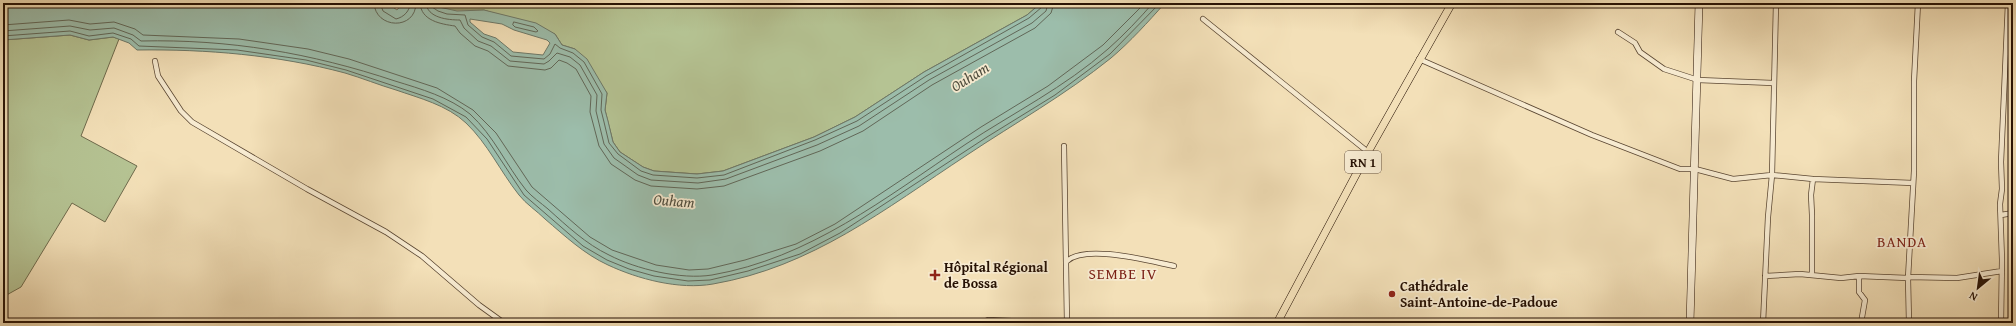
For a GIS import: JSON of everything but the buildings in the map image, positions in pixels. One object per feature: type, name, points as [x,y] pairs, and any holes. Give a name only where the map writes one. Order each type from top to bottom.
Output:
[{"type":"main road","name":"RN 1","points":[[1277,323],[1368,152],[1419,59],[1452,3]]},
{"type":"street","points":[[1690,323],[1699,3]]},
{"type":"street","points":[[1763,323],[1772,175],[1776,3]]},
{"type":"street","points":[[1909,323],[1908,278],[1913,183],[1918,3]]},
{"type":"street","points":[[2001,323],[2001,162],[2008,3]]},
{"type":"street","points":[[1203,19],[1368,152]]},
{"type":"street","points":[[1618,32],[1635,43],[1640,52],[1664,68],[1698,80],[1773,83]]},
{"type":"street","points":[[1419,59],[1592,135],[1680,169],[1695,169],[1734,179],[1772,175],[1813,179],[1913,183]]},
{"type":"street","points":[[155,60],[158,76],[181,111],[192,122],[307,189],[386,232],[422,256],[479,305],[504,323]]},
{"type":"street","points":[[1064,146],[1067,323]]},
{"type":"street","points":[[1812,275],[1812,215],[1810,195],[1813,179]]},
{"type":"street","points":[[2001,215],[2013,213]]},
{"type":"street","points":[[1067,261],[1073,256],[1113,254],[1174,266]]},
{"type":"street","points":[[1765,276],[1812,275],[1841,278],[1859,276],[1957,278],[2002,272]]},
{"type":"street","points":[[1859,276],[1859,292],[1864,300],[1861,323]]},
{"type":"street","points":[[980,323],[988,320],[1056,323]]},
{"type":"shaded area","points":[[433,3],[1041,3],[1027,15],[924,72],[855,117],[814,137],[723,171],[697,174],[654,171],[643,167],[620,152],[613,142],[605,110],[607,93],[575,49],[562,45],[555,34],[484,10],[448,10]]},
{"type":"shaded area","points":[[70,35],[89,40],[113,37],[119,39],[81,136],[137,166],[105,222],[72,203],[21,287],[3,297],[3,40]]},
{"type":"water","name":"Ouham","points":[[3,3],[387,3],[397,10],[401,5],[400,3],[433,3],[439,7],[457,11],[484,10],[536,23],[555,34],[562,45],[575,49],[587,59],[607,93],[605,110],[613,142],[620,152],[643,167],[654,171],[697,174],[723,171],[814,137],[855,117],[924,72],[1027,15],[1041,3],[1165,3],[1125,45],[1094,71],[1058,97],[985,143],[877,215],[815,250],[783,264],[749,276],[713,284],[686,286],[659,282],[632,275],[591,256],[567,238],[522,198],[512,186],[481,140],[466,123],[450,111],[423,99],[345,73],[294,62],[242,54],[137,50],[129,43],[113,37],[89,40],[70,35],[3,40]],"holes":[[[470,19],[502,24],[514,30],[547,40],[550,43],[543,55],[513,52],[496,38],[484,34],[470,22]]]},
{"type":"place","name":"Hôpital Régional de Bossa","points":[[935,275]]},
{"type":"place","name":"Cathédrale Saint-Antoine-de-Padoue","points":[[1392,294]]},
{"type":"district","name":"BANDA","points":[[1902,242]]},
{"type":"district","name":"SEMBE IV","points":[[1123,274]]}]
